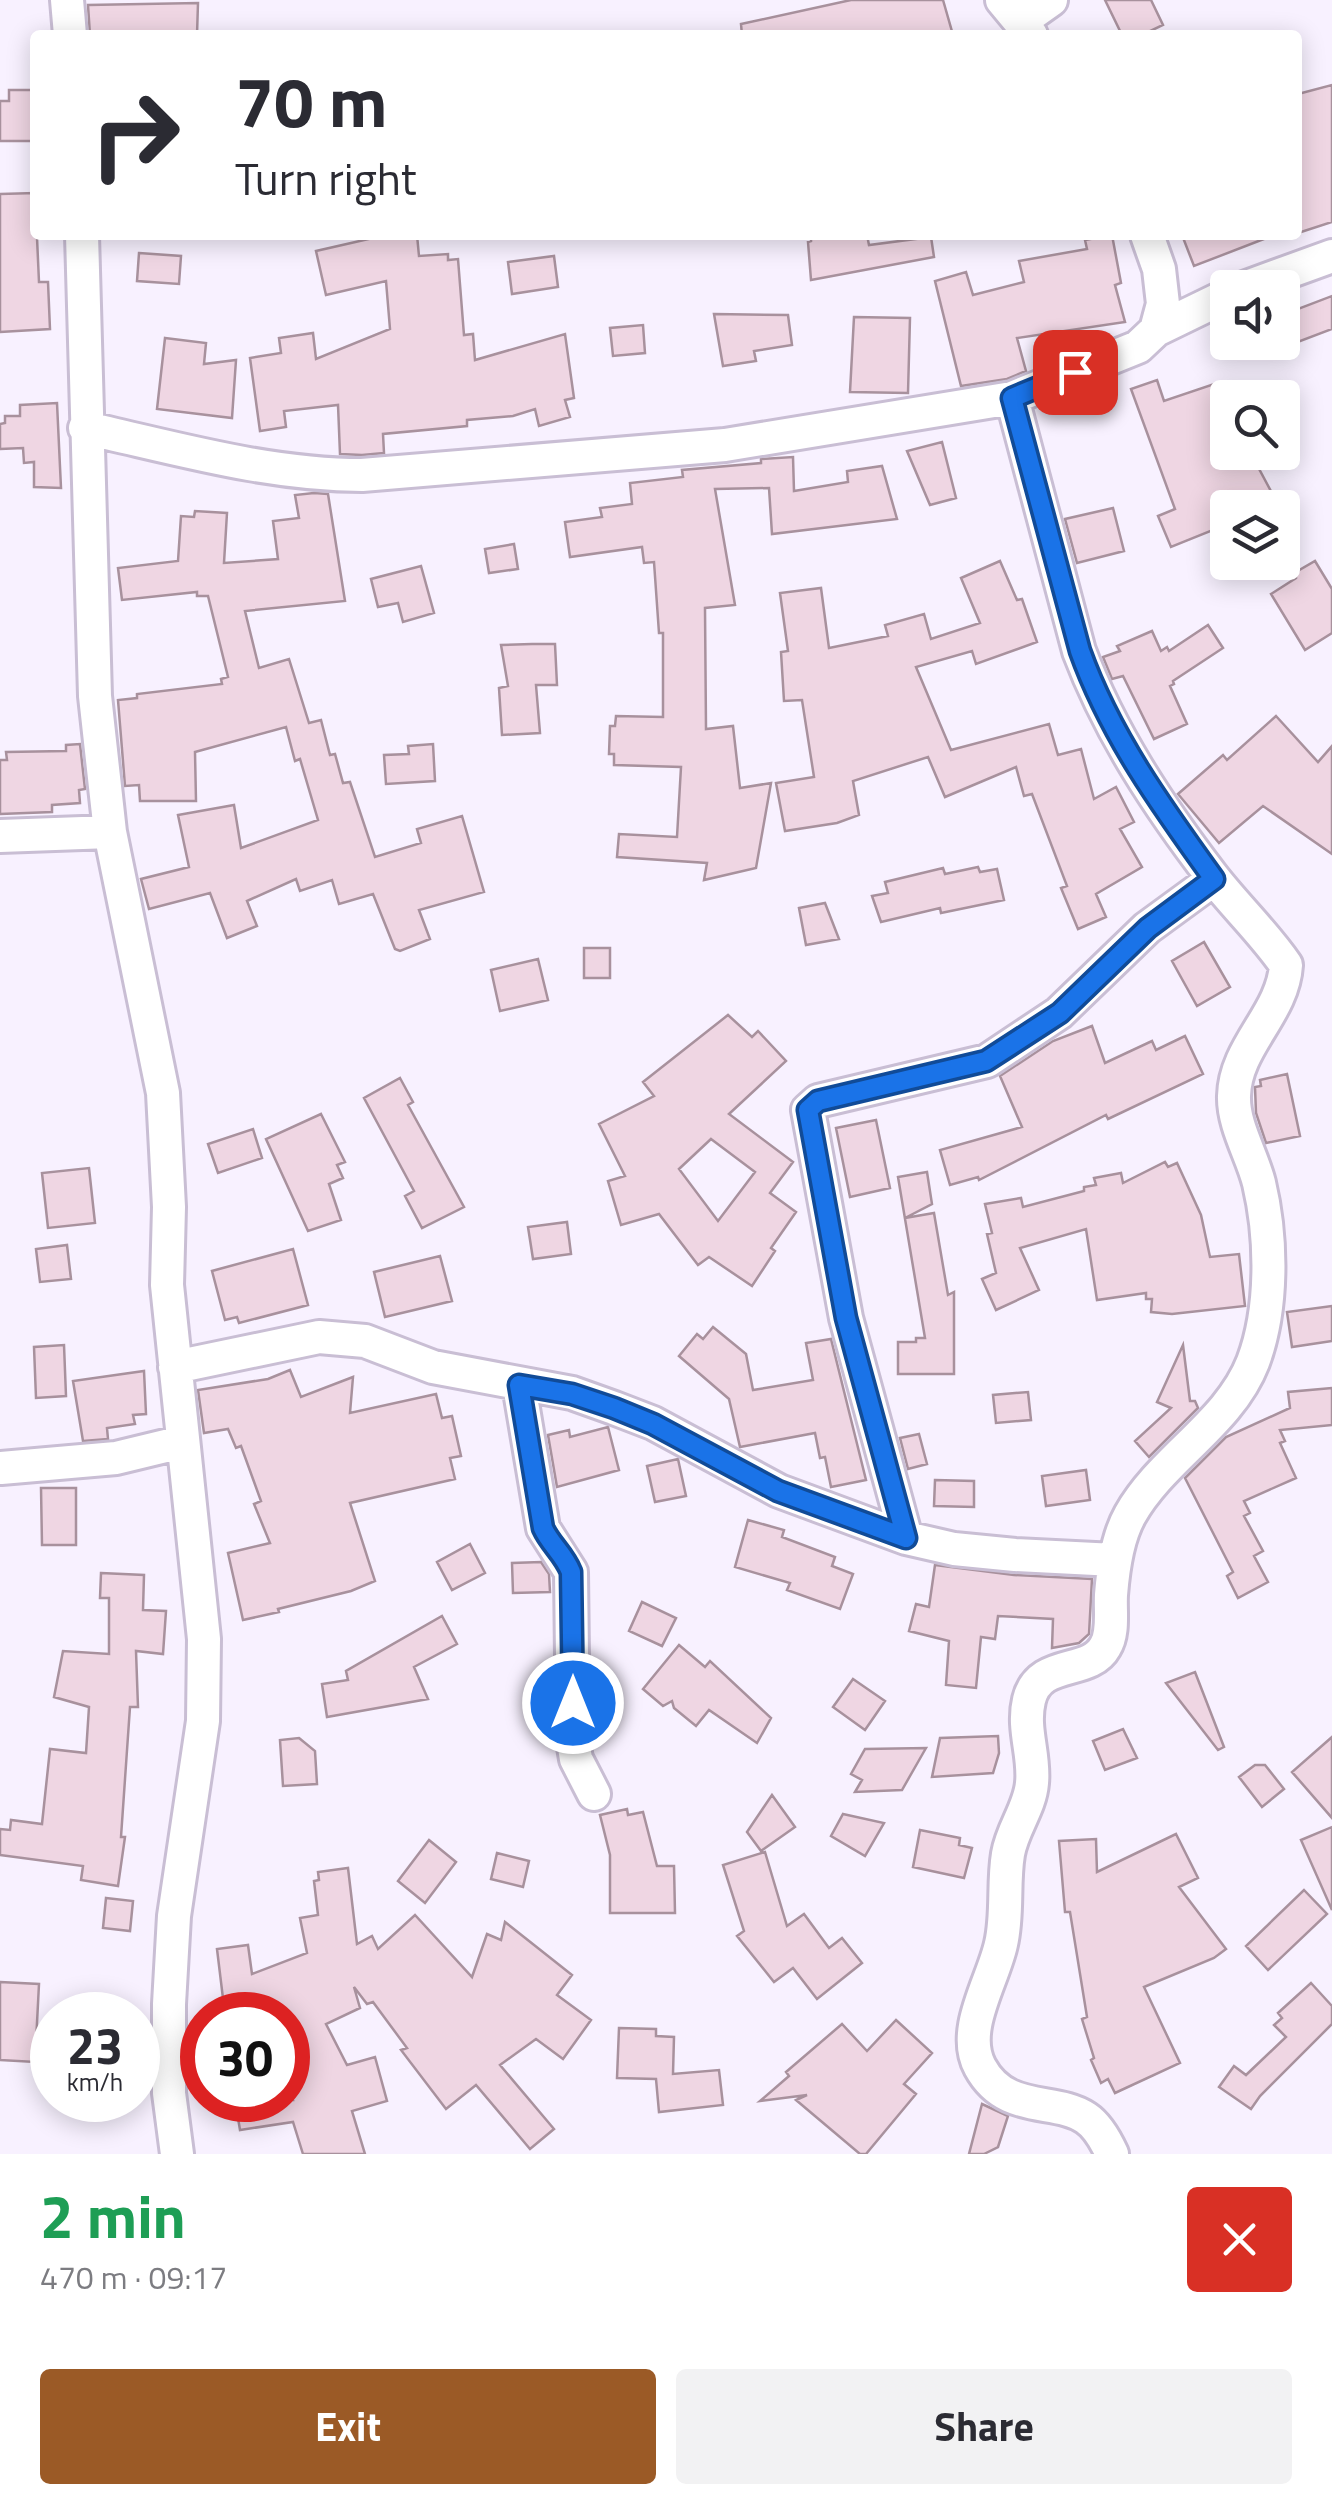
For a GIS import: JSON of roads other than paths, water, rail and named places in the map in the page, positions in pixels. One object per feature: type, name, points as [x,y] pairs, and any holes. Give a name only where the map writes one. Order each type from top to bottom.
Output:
[{"type":"street","points":[[67,0],[70,30]]},
{"type":"street","points":[[1018,19],[1052,0]]},
{"type":"street","points":[[82,240],[95,696],[110,832],[162,1092],[169,1206],[166,1285],[204,1655],[203,1721],[174,1916],[169,2094],[176,2154]]},
{"type":"street","points":[[1149,240],[1159,269],[1163,304],[1156,330]]},
{"type":"street","points":[[1294,270],[1332,256]]},
{"type":"street","points":[[85,428],[318,475],[362,475],[725,445],[1012,398],[1138,346],[1156,330],[1210,303]]},
{"type":"street","points":[[1012,398],[1093,688],[1138,773],[1214,879],[1266,936],[1286,965],[1279,995],[1237,1071],[1234,1099],[1259,1183],[1267,1241],[1262,1326],[1253,1363],[1240,1386],[1142,1496],[1128,1519],[1115,1560],[1105,1647],[1094,1658],[1044,1676],[1035,1685],[1026,1730],[1032,1783],[1007,1857],[1004,1929],[976,2024],[974,2045],[980,2067],[994,2084],[1034,2106],[1084,2116],[1112,2154]]},
{"type":"street","points":[[0,836],[110,832]]},
{"type":"street","points":[[906,1538],[846,1318],[808,1110],[818,1101],[986,1061],[1060,1013],[1148,928],[1214,879]]},
{"type":"street","points":[[175,1366],[319,1337],[365,1341],[433,1367],[572,1394],[614,1408],[668,1431],[778,1491],[906,1538],[984,1552],[1115,1560]]},
{"type":"street","points":[[519,1385],[543,1528],[571,1572],[572,1741],[576,1759],[594,1794]]},
{"type":"street","points":[[1,1468],[116,1458],[182,1442]]}]
